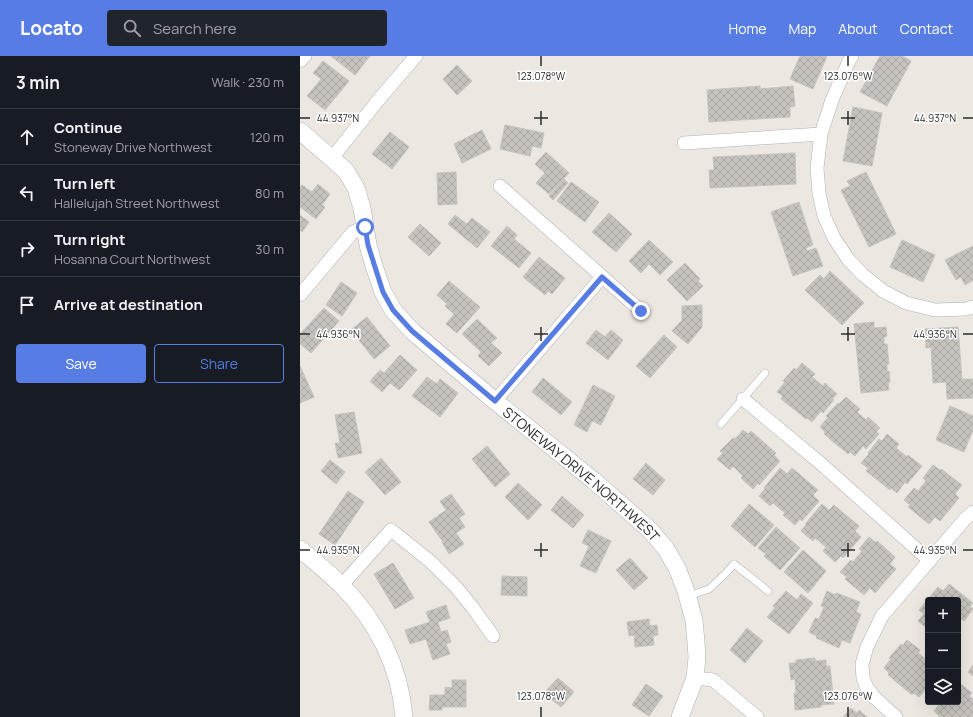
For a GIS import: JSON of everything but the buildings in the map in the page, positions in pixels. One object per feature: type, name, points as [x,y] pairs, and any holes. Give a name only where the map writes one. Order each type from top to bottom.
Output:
[{"type":"street","points":[[300,62],[304,56]]},
{"type":"street","points":[[332,158],[416,56]]},
{"type":"street","points":[[852,56],[832,100],[821,134],[817,168],[819,193],[824,216],[834,238],[848,259],[862,274],[883,291],[906,303],[935,310],[966,310],[973,307]]},
{"type":"street","name":"STONEWAY DRIVE NORTHWEST","points":[[300,131],[346,171],[356,188],[362,208],[368,245],[383,292],[393,310],[412,331],[495,401],[593,480],[650,530],[666,548],[677,568],[687,596],[694,620],[696,642],[697,657],[695,678],[680,717]]},
{"type":"street","points":[[684,143],[821,134]]},
{"type":"street","points":[[500,186],[641,311]]},
{"type":"street","points":[[300,295],[353,232],[365,227]]},
{"type":"street","points":[[495,401],[602,277]]},
{"type":"street","points":[[743,399],[819,462],[930,561]]},
{"type":"street","points":[[896,717],[874,697],[867,688],[863,678],[862,664],[867,647],[882,616],[965,519],[973,512]]},
{"type":"street","points":[[342,585],[391,530],[431,562],[456,587],[493,636]]},
{"type":"street","points":[[300,550],[342,585],[365,611],[389,654],[397,677],[404,717]]},
{"type":"street","points":[[695,678],[713,680],[757,717]]},
{"type":"lane","points":[[721,424],[765,372]]},
{"type":"lane","points":[[687,596],[709,589],[734,564],[768,591]]},
{"type":"route","points":[[365,227],[374,266],[383,292],[393,310],[412,331],[495,401],[602,277],[641,311]]}]
